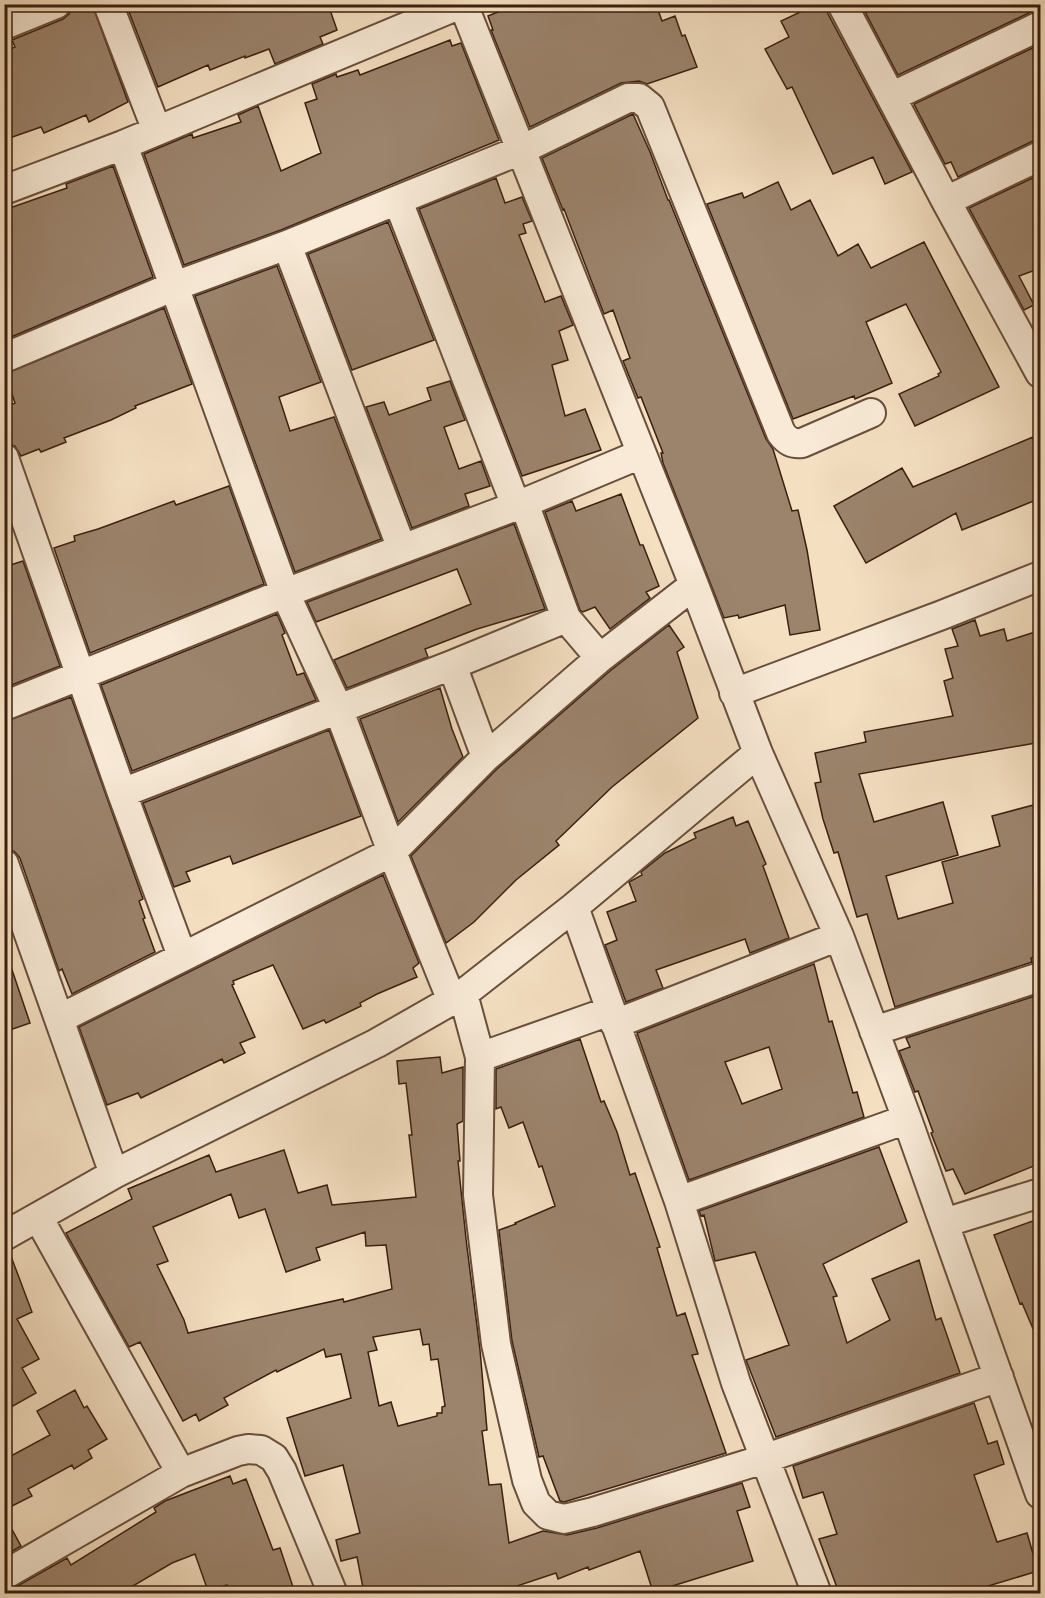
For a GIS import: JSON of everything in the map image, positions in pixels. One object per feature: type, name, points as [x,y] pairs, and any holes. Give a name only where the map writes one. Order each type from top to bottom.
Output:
[{"type":"street","points":[[108,4],[157,131]]},
{"type":"street","points":[[4,190],[123,145],[462,4],[694,585],[758,753],[839,936],[999,1377],[1035,1460],[1041,1494]]},
{"type":"street","points":[[842,4],[946,201],[1041,373]]},
{"type":"street","points":[[4,25],[54,5]]},
{"type":"street","points":[[891,96],[1041,26]]},
{"type":"street","points":[[4,358],[172,287],[287,245],[521,150],[628,98],[639,98],[650,107],[781,434],[795,444],[802,443],[871,413]]},
{"type":"street","points":[[123,145],[172,287],[285,593],[338,708],[392,852],[457,998],[480,1057],[478,1194],[496,1344],[527,1480],[536,1503],[548,1515],[564,1519],[593,1512],[764,1459],[999,1377]]},
{"type":"street","points":[[946,201],[1041,156]]},
{"type":"street","points":[[398,201],[566,618],[600,658]]},
{"type":"street","points":[[287,245],[402,549]]},
{"type":"street","points":[[4,706],[285,593],[520,504],[641,454]]},
{"type":"street","points":[[4,458],[182,956]]},
{"type":"street","points":[[734,693],[1041,576]]},
{"type":"street","points":[[59,1019],[392,852],[486,757],[600,658],[694,585]]},
{"type":"street","points":[[122,793],[452,665],[566,618]]},
{"type":"street","points":[[452,665],[486,757]]},
{"type":"street","points":[[4,1236],[114,1174],[377,1043],[457,998],[574,907],[758,753]]},
{"type":"street","points":[[4,864],[114,1174]]},
{"type":"street","points":[[574,907],[679,1201],[736,1383],[818,1593]]},
{"type":"street","points":[[480,1057],[613,1018],[839,936]]},
{"type":"street","points":[[874,1031],[1041,977]]},
{"type":"street","points":[[679,1201],[907,1119]]},
{"type":"street","points":[[944,1223],[1041,1193]]},
{"type":"street","points":[[38,1217],[181,1473]]},
{"type":"street","points":[[4,1575],[181,1473],[248,1449],[261,1450],[274,1458],[333,1593]]},
{"type":"building","points":[[72,4],[92,4],[128,102],[89,122],[86,115],[44,133],[41,127],[4,140],[4,51],[15,47],[12,40],[63,19],[69,14]]},
{"type":"building","points":[[126,4],[328,4],[337,30],[320,37],[323,44],[275,64],[269,49],[210,70],[208,65],[158,87]]},
{"type":"building","points":[[518,4],[656,4],[662,21],[675,16],[697,67],[647,84],[639,81],[621,83],[530,127],[491,30],[493,30],[488,16]]},
{"type":"building","points":[[817,4],[826,4],[827,12],[912,172],[885,184],[873,157],[833,174],[792,87],[787,89],[765,49],[789,37],[781,21]]},
{"type":"building","points":[[861,4],[1041,4],[1041,10],[1033,11],[898,75]]},
{"type":"building","points":[[450,40],[452,46],[461,43],[499,140],[281,230],[184,265],[144,154],[192,134],[193,138],[241,122],[238,115],[258,106],[281,171],[321,153],[305,103],[317,99],[312,84],[336,74],[337,77],[358,70],[360,75]]},
{"type":"building","points":[[1041,44],[1041,140],[1033,141],[958,177],[951,162],[945,164],[914,104]]},
{"type":"building","points":[[633,114],[766,439],[773,449],[792,511],[798,510],[820,630],[790,635],[785,605],[739,618],[738,615],[724,618],[663,463],[661,453],[663,453],[641,397],[638,398],[623,361],[630,358],[613,310],[604,314],[542,158]]},
{"type":"building","points":[[113,166],[153,277],[4,340],[4,210],[67,188],[66,184]]},
{"type":"building","points":[[1041,174],[1041,268],[1019,276],[1034,305],[1024,310],[969,208]]},
{"type":"building","points":[[496,178],[505,203],[522,197],[532,221],[523,224],[526,233],[519,235],[545,302],[561,296],[573,325],[559,331],[568,360],[552,365],[565,416],[585,409],[601,450],[522,476],[419,209]]},
{"type":"building","points":[[778,182],[791,210],[810,200],[838,256],[858,244],[871,268],[924,242],[999,387],[915,426],[899,394],[939,376],[941,372],[906,304],[866,322],[892,383],[855,399],[854,396],[793,419],[707,204],[742,193],[744,198]]},
{"type":"building","points":[[388,222],[434,340],[352,370],[308,254]]},
{"type":"building","points":[[277,266],[321,382],[279,397],[290,431],[334,417],[381,539],[295,572],[195,296]]},
{"type":"building","points":[[164,308],[192,384],[135,406],[136,408],[111,420],[64,438],[66,442],[41,452],[39,449],[21,456],[15,446],[4,442],[4,407],[15,403],[5,374]]},
{"type":"building","points":[[450,381],[465,420],[444,427],[459,469],[481,461],[490,486],[465,494],[469,506],[412,528],[366,407],[384,402],[389,415],[431,400],[427,388]]},
{"type":"building","points":[[1033,437],[1041,454],[1041,498],[962,530],[956,513],[866,563],[834,506],[902,468],[913,487]]},
{"type":"building","points":[[229,486],[264,584],[90,653],[54,548],[75,541],[74,536],[174,501],[176,505]]},
{"type":"building","points":[[621,494],[640,545],[643,545],[659,586],[646,592],[650,598],[610,629],[595,607],[583,612],[580,610],[545,512],[572,501],[576,511]]},
{"type":"building","points":[[514,524],[545,609],[477,629],[425,649],[428,657],[347,688],[334,660],[471,604],[457,569],[316,622],[307,602]]},
{"type":"building","points":[[23,561],[60,666],[4,688],[4,567]]},
{"type":"building","points":[[277,614],[297,675],[304,673],[316,700],[132,771],[101,685]]},
{"type":"building","points":[[975,620],[980,636],[1004,629],[1007,641],[1041,630],[1041,742],[859,774],[874,822],[943,802],[958,855],[886,876],[898,919],[953,903],[942,862],[1000,846],[992,816],[1041,803],[1041,955],[1031,958],[1032,962],[895,1007],[867,914],[857,917],[838,852],[834,853],[823,819],[815,783],[821,782],[815,753],[866,742],[864,732],[953,716],[944,681],[953,678],[945,649],[958,646],[952,629]]},
{"type":"building","points":[[669,625],[684,647],[677,652],[698,718],[612,787],[556,841],[559,845],[516,880],[474,922],[446,943],[411,856],[497,769],[610,671]]},
{"type":"building","points":[[440,688],[463,757],[398,822],[360,719]]},
{"type":"building","points":[[71,697],[143,899],[139,901],[145,918],[143,919],[155,952],[72,994],[62,969],[59,971],[20,858],[9,849],[4,838],[4,722]]},
{"type":"building","points":[[329,730],[361,816],[233,864],[230,856],[186,872],[190,881],[174,887],[143,803]]},
{"type":"building","points":[[733,817],[736,826],[748,821],[766,864],[763,866],[789,938],[750,953],[745,939],[656,970],[663,988],[626,1002],[605,945],[617,940],[607,912],[636,901],[629,882],[642,875],[641,872],[665,853],[696,838],[694,833]]},
{"type":"building","points":[[383,875],[419,963],[413,968],[417,977],[377,994],[360,1003],[361,1006],[326,1023],[324,1020],[303,1029],[273,965],[233,981],[232,985],[255,1037],[240,1043],[245,1053],[224,1063],[222,1059],[141,1098],[138,1093],[107,1105],[79,1027]]},
{"type":"building","points":[[8,958],[30,1023],[4,1032],[4,959]]},
{"type":"building","points":[[814,964],[829,1022],[832,1021],[853,1093],[857,1092],[864,1117],[689,1180],[637,1033]],"holes":[[[769,1047],[782,1089],[742,1104],[725,1062]]]},
{"type":"building","points":[[1041,994],[1041,1163],[965,1194],[953,1169],[946,1171],[918,1091],[915,1092],[899,1051],[910,1047],[906,1038]]},
{"type":"building","points":[[580,1039],[601,1102],[604,1101],[617,1132],[630,1175],[635,1173],[660,1247],[657,1248],[677,1316],[685,1313],[698,1354],[692,1355],[726,1453],[564,1502],[560,1501],[543,1456],[539,1457],[512,1341],[499,1230],[555,1206],[542,1166],[539,1167],[523,1122],[509,1128],[501,1107],[496,1109],[496,1069]]},
{"type":"building","points":[[440,1057],[442,1073],[463,1067],[463,1121],[457,1124],[460,1161],[458,1161],[480,1350],[487,1430],[482,1431],[489,1485],[501,1484],[509,1543],[543,1531],[567,1535],[597,1528],[742,1483],[750,1507],[737,1511],[753,1561],[653,1592],[640,1551],[589,1570],[588,1567],[558,1579],[556,1573],[499,1592],[364,1593],[357,1557],[341,1561],[336,1540],[360,1533],[343,1465],[305,1476],[287,1418],[351,1398],[341,1354],[326,1357],[324,1349],[277,1372],[276,1370],[224,1398],[228,1405],[199,1421],[196,1414],[183,1421],[140,1342],[129,1347],[66,1233],[132,1199],[128,1189],[209,1155],[216,1172],[284,1150],[298,1193],[327,1185],[332,1205],[416,1197],[406,1083],[399,1084],[397,1061]],"holes":[[[231,1194],[239,1218],[265,1209],[286,1272],[320,1260],[316,1248],[365,1232],[366,1246],[386,1245],[392,1289],[344,1302],[343,1299],[188,1333],[157,1265],[168,1261],[153,1227]],[[420,1329],[423,1345],[429,1344],[431,1360],[438,1359],[445,1406],[442,1407],[442,1413],[437,1413],[437,1416],[398,1426],[391,1402],[379,1406],[368,1352],[377,1350],[373,1337]]]},
{"type":"building","points":[[879,1147],[907,1222],[823,1264],[837,1296],[833,1297],[847,1343],[890,1320],[872,1279],[919,1260],[936,1320],[941,1318],[960,1373],[776,1437],[746,1360],[789,1345],[755,1252],[715,1261],[704,1215],[701,1216],[699,1211]]},
{"type":"building","points":[[1041,1218],[1040,1345],[1022,1303],[1020,1304],[994,1235]]},
{"type":"building","points":[[9,1251],[32,1312],[17,1319],[39,1359],[22,1368],[36,1393],[4,1411],[4,1252]]},
{"type":"building","points":[[75,1390],[84,1408],[87,1406],[107,1439],[88,1450],[92,1458],[74,1469],[72,1465],[28,1489],[32,1496],[4,1510],[4,1444],[11,1456],[50,1435],[37,1411]]},
{"type":"building","points":[[974,1403],[988,1444],[997,1441],[1004,1464],[974,1475],[997,1542],[1027,1533],[1038,1571],[965,1593],[839,1593],[819,1539],[837,1534],[823,1492],[803,1498],[793,1466]]},
{"type":"building","points":[[230,1476],[233,1484],[246,1479],[273,1550],[280,1548],[295,1593],[229,1593],[227,1585],[208,1591],[195,1554],[172,1563],[121,1593],[4,1593],[67,1558],[71,1565],[156,1512],[154,1508],[165,1501]]},
{"type":"building","points":[[4,1515],[21,1546],[4,1556]]}]
